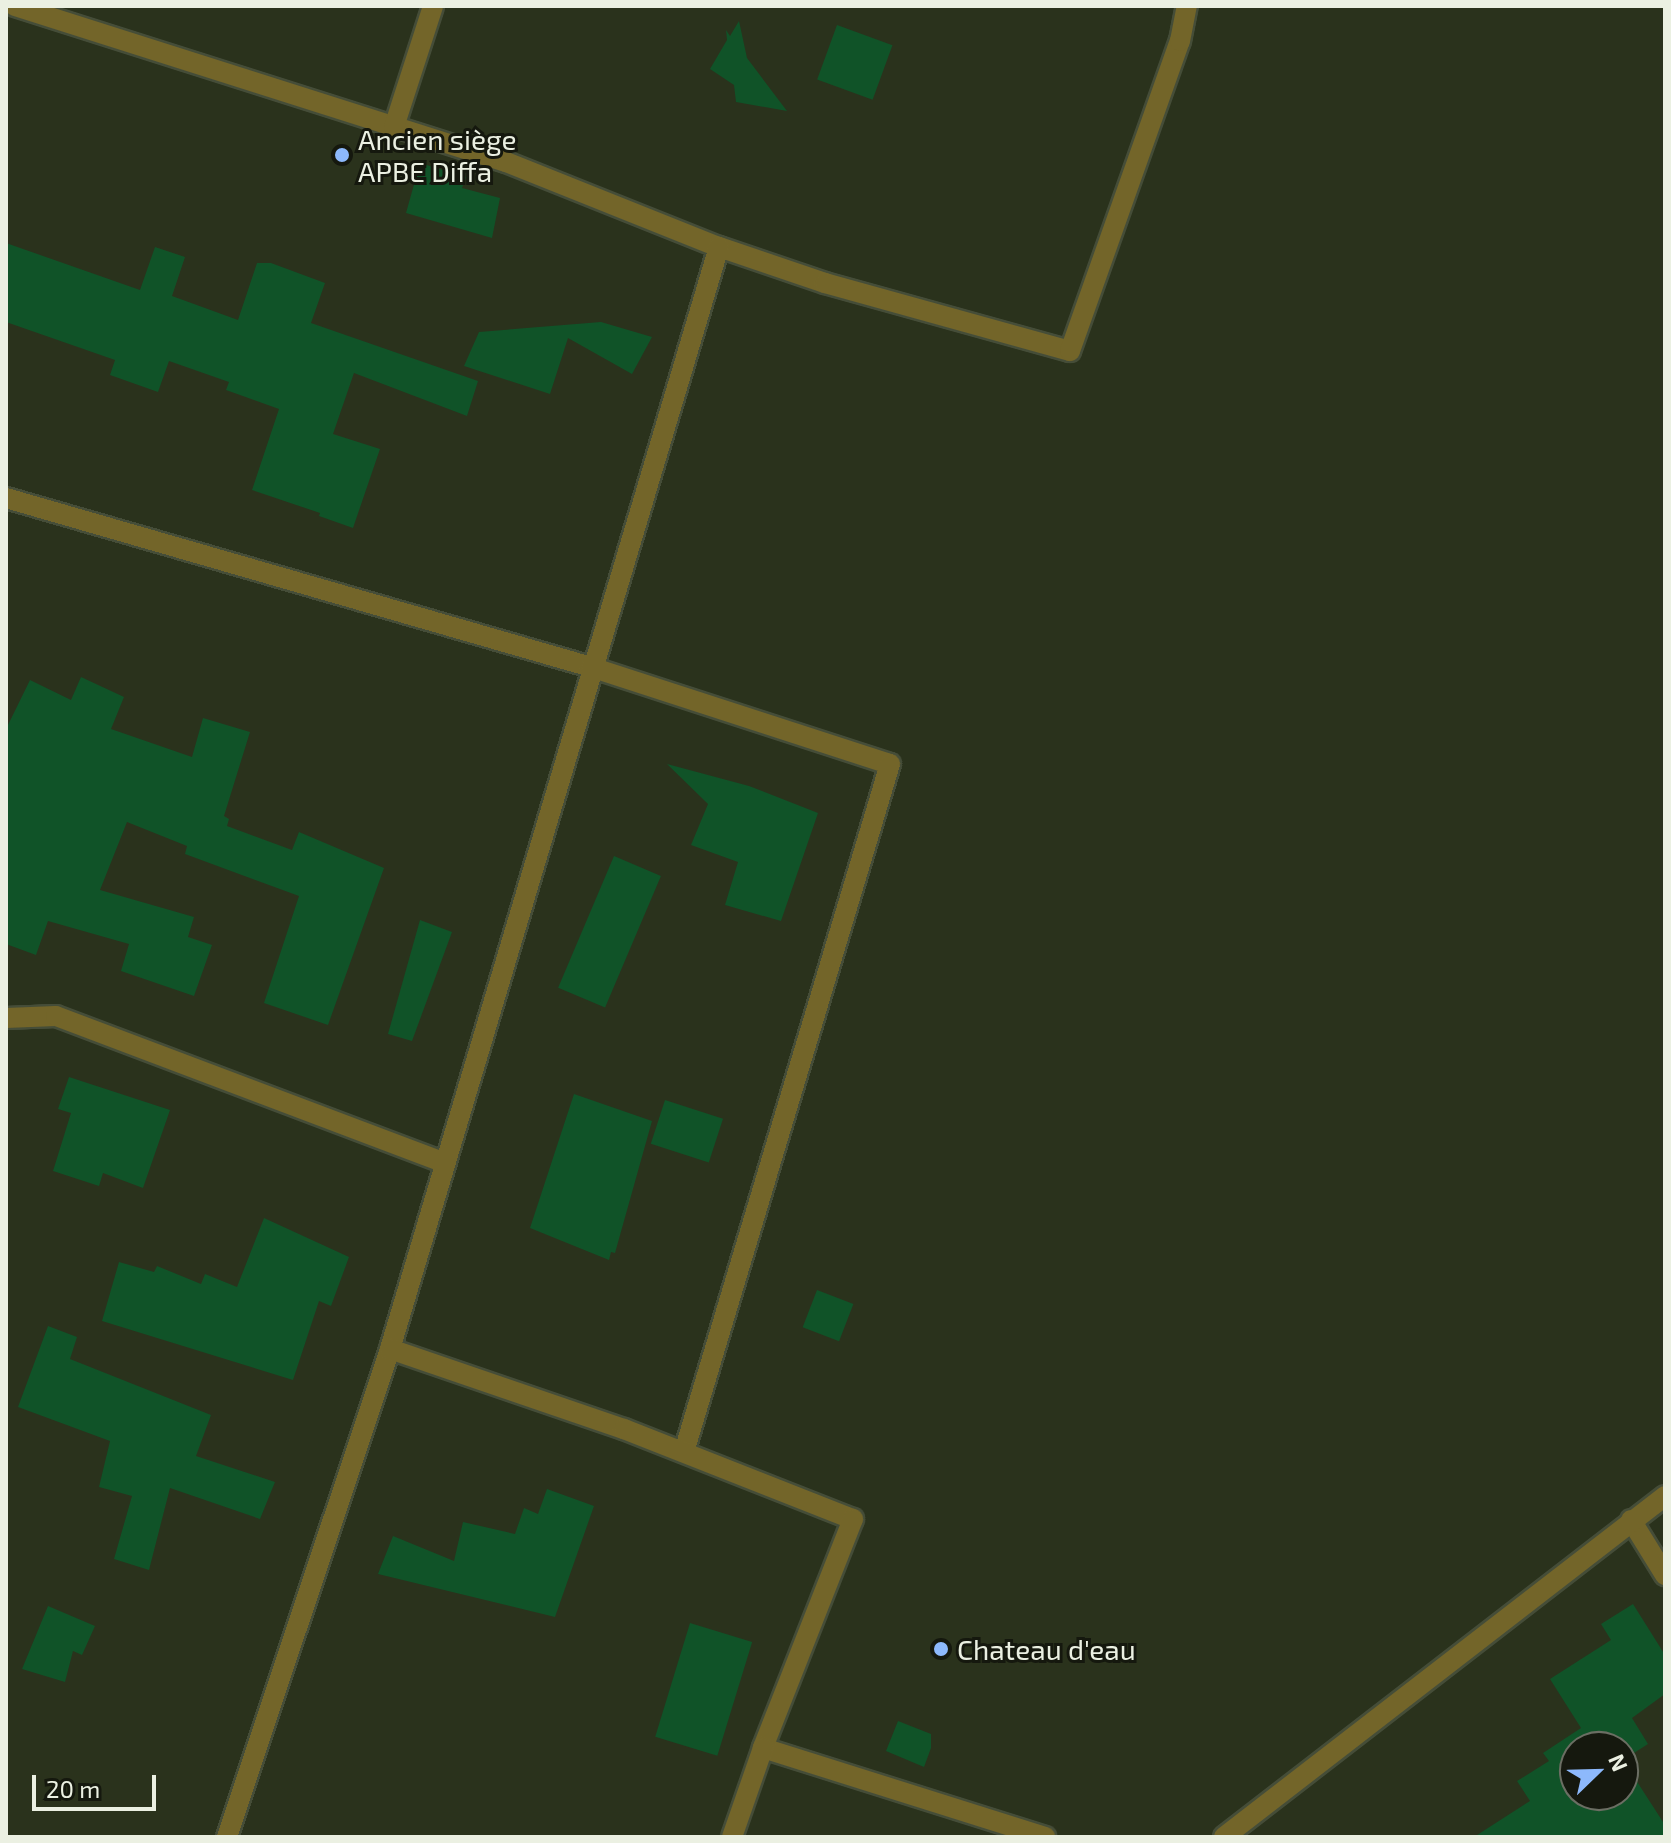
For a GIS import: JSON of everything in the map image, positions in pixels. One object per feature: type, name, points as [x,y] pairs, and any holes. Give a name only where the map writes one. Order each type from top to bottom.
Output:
[{"type":"street","points":[[15,6],[506,162],[719,247],[825,283],[1070,351],[1180,41],[1187,6]]},
{"type":"street","points":[[394,127],[433,6]]},
{"type":"street","points":[[227,1837],[390,1349],[591,667],[719,247]]},
{"type":"street","points":[[6,498],[591,667],[890,764],[684,1452]]},
{"type":"street","points":[[6,1018],[56,1016],[444,1163]]},
{"type":"street","points":[[390,1349],[684,1452],[853,1519],[763,1748],[732,1837]]},
{"type":"street","points":[[1224,1837],[1665,1496]]},
{"type":"street","points":[[1631,1520],[1665,1575]]},
{"type":"street","points":[[763,1748],[1045,1837]]},
{"type":"building","points":[[739,21],[747,58],[787,111],[736,102],[734,85],[710,69],[727,40],[726,30],[730,36]]},
{"type":"building","points":[[837,25],[892,45],[873,100],[817,80]]},
{"type":"building","points":[[420,163],[466,177],[462,188],[500,198],[492,238],[406,213]]},
{"type":"building","points":[[6,243],[140,290],[155,247],[185,257],[172,296],[238,320],[257,263],[271,263],[325,283],[311,323],[478,381],[467,416],[354,373],[333,434],[380,449],[353,528],[319,516],[320,513],[252,490],[279,409],[226,390],[229,382],[169,361],[158,392],[110,375],[115,360],[6,322]]},
{"type":"building","points":[[601,322],[652,337],[632,374],[568,338],[550,394],[464,366],[479,332]]},
{"type":"building","points":[[81,677],[124,697],[111,729],[192,757],[203,718],[250,732],[224,816],[229,819],[227,826],[292,850],[299,832],[384,868],[328,1025],[264,1003],[299,896],[185,854],[187,846],[127,822],[100,890],[194,917],[188,937],[212,945],[194,996],[121,971],[129,944],[48,921],[36,955],[6,944],[6,729],[30,680],[71,700]]},
{"type":"building","points":[[667,764],[749,786],[818,813],[781,921],[725,905],[738,862],[691,845],[708,804]]},
{"type":"building","points":[[614,856],[661,876],[605,1008],[558,988]]},
{"type":"building","points":[[420,920],[452,932],[412,1041],[388,1034]]},
{"type":"building","points":[[69,1077],[170,1110],[143,1188],[103,1173],[99,1186],[53,1171],[71,1113],[58,1109]]},
{"type":"building","points":[[574,1094],[652,1121],[615,1253],[611,1252],[609,1260],[530,1228]]},
{"type":"building","points":[[665,1100],[723,1119],[709,1163],[651,1144]]},
{"type":"building","points":[[264,1218],[349,1257],[331,1306],[319,1301],[293,1380],[102,1321],[119,1262],[154,1272],[157,1266],[201,1284],[205,1274],[237,1287]]},
{"type":"building","points":[[817,1290],[853,1304],[839,1341],[803,1327]]},
{"type":"building","points":[[48,1326],[77,1337],[70,1359],[211,1415],[196,1456],[275,1482],[260,1519],[170,1488],[149,1570],[114,1559],[132,1496],[99,1487],[110,1441],[18,1407]]},
{"type":"building","points":[[547,1489],[594,1506],[555,1617],[378,1574],[393,1536],[454,1561],[463,1522],[515,1534],[524,1508],[538,1514]]},
{"type":"building","points":[[1633,1604],[1665,1655],[1665,1694],[1632,1718],[1648,1744],[1639,1750],[1639,1731],[1576,1731],[1581,1728],[1550,1679],[1611,1640],[1601,1624]]},
{"type":"building","points":[[48,1606],[95,1626],[82,1655],[73,1651],[65,1682],[22,1669]]},
{"type":"building","points":[[690,1623],[752,1642],[717,1756],[655,1737]]},
{"type":"building","points":[[898,1721],[931,1734],[931,1748],[924,1767],[886,1751]]},
{"type":"building","points":[[1559,1742],[1559,1811],[1639,1811],[1639,1785],[1665,1825],[1665,1837],[1474,1837],[1530,1801],[1517,1781],[1549,1761],[1543,1753]]},
{"type":"place","name":"Ancien siège APBE Diffa","points":[[342,155]]},
{"type":"place","name":"Chateau d'eau","points":[[941,1649]]}]
